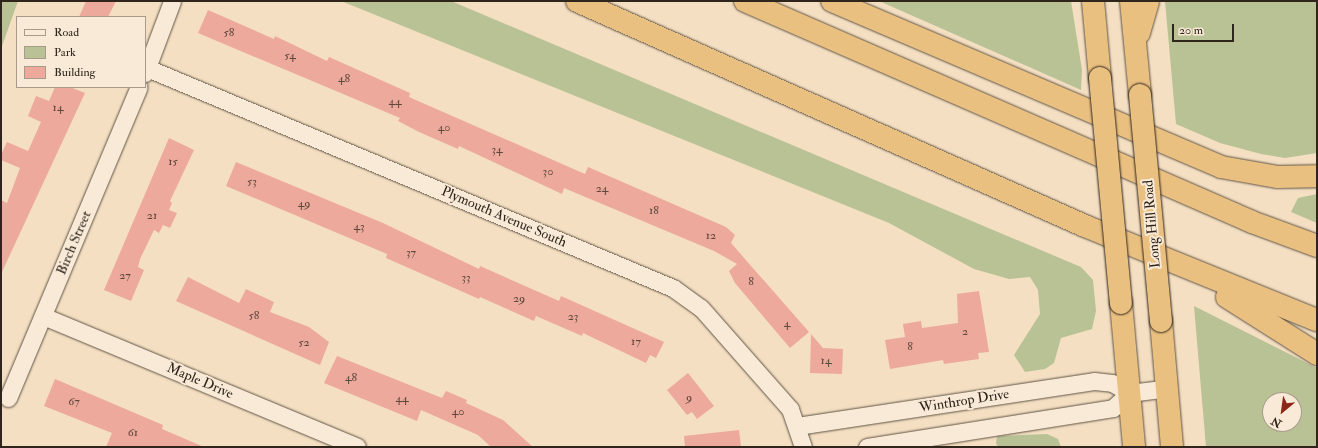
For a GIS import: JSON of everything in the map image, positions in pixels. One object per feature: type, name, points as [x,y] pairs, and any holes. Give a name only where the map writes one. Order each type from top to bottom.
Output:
[{"type":"highway","points":[[569,1],[585,5],[1138,249],[1317,320]]},
{"type":"highway","points":[[745,1],[1252,222],[1317,246]]},
{"type":"highway","points":[[832,1],[1221,167],[1278,177],[1317,176]]},
{"type":"highway","points":[[1093,1],[1134,447]]},
{"type":"highway","name":"Long Hill Road","points":[[1132,1],[1172,447]]},
{"type":"highway","points":[[1136,46],[1148,1]]},
{"type":"highway","points":[[1138,249],[1214,290],[1317,354]]},
{"type":"street","points":[[146,70],[172,1]]},
{"type":"street","name":"Plymouth Avenue South","points":[[146,70],[673,288],[701,308],[758,370],[790,408],[803,445]]},
{"type":"street","name":"Birch Street","points":[[8,398],[139,88]]},
{"type":"street","name":"Maple Drive","points":[[43,316],[357,447]]},
{"type":"street","name":"Winthrop Drive","points":[[797,426],[1094,381],[1112,383],[1129,393]]},
{"type":"street","points":[[867,447],[1113,408],[1129,393],[1167,388]]},
{"type":"green space","points":[[1,1],[18,1],[1,49]]},
{"type":"green space","points":[[341,1],[451,1],[1081,267],[1093,280],[1096,311],[1092,329],[1061,338],[1054,363],[1045,369],[1025,372],[1014,355],[1040,314],[1038,290],[1030,277],[1009,279],[974,269],[889,223]]},
{"type":"green space","points":[[879,1],[1071,1],[1082,70],[1081,90]]},
{"type":"green space","points":[[1165,1],[1317,1],[1317,153],[1285,158],[1261,154],[1220,143],[1176,124]]},
{"type":"green space","points":[[1317,194],[1317,223],[1291,212],[1298,198]]},
{"type":"green space","points":[[1194,306],[1317,368],[1317,447],[1206,447]]},
{"type":"green space","points":[[1047,434],[1058,439],[1061,447],[998,447],[996,443],[997,436]]},
{"type":"building","points":[[86,1],[116,1],[108,16],[79,16]]},
{"type":"building","points":[[208,10],[274,39],[275,36],[327,61],[329,57],[410,93],[409,97],[585,174],[588,167],[726,227],[735,235],[731,243],[809,332],[790,348],[735,283],[729,271],[737,264],[714,251],[564,188],[562,194],[459,146],[458,149],[419,132],[398,121],[400,118],[198,33]]},
{"type":"building","points":[[55,88],[72,88],[85,93],[1,274],[1,200],[7,203],[20,168],[1,160],[1,155],[7,142],[28,151],[41,122],[28,116],[36,96],[49,101]]},
{"type":"building","points":[[169,138],[194,150],[170,201],[172,203],[169,210],[177,213],[170,228],[163,225],[159,233],[154,230],[140,259],[138,267],[144,270],[131,301],[104,290]]},
{"type":"building","points":[[236,162],[383,223],[479,269],[480,266],[559,301],[561,296],[664,342],[656,358],[650,355],[646,363],[583,333],[582,336],[536,316],[534,321],[480,297],[479,299],[386,258],[387,254],[226,186]]},
{"type":"building","points":[[188,277],[239,303],[246,289],[274,302],[270,312],[309,327],[329,342],[320,365],[176,301]]},
{"type":"building","points":[[979,291],[989,352],[978,353],[979,359],[944,364],[943,360],[890,369],[885,340],[905,337],[903,324],[921,321],[922,328],[958,323],[957,294]]},
{"type":"building","points":[[811,334],[823,348],[843,349],[842,374],[810,373]]},
{"type":"building","points":[[337,356],[442,398],[446,391],[467,400],[466,403],[503,420],[533,447],[491,447],[478,435],[421,410],[417,421],[324,383]]},
{"type":"building","points":[[688,373],[714,406],[697,419],[692,412],[687,415],[667,390]]},
{"type":"building","points":[[55,379],[163,425],[162,429],[204,447],[106,447],[112,433],[44,406]]},
{"type":"building","points":[[739,430],[741,447],[685,447],[684,436]]}]
